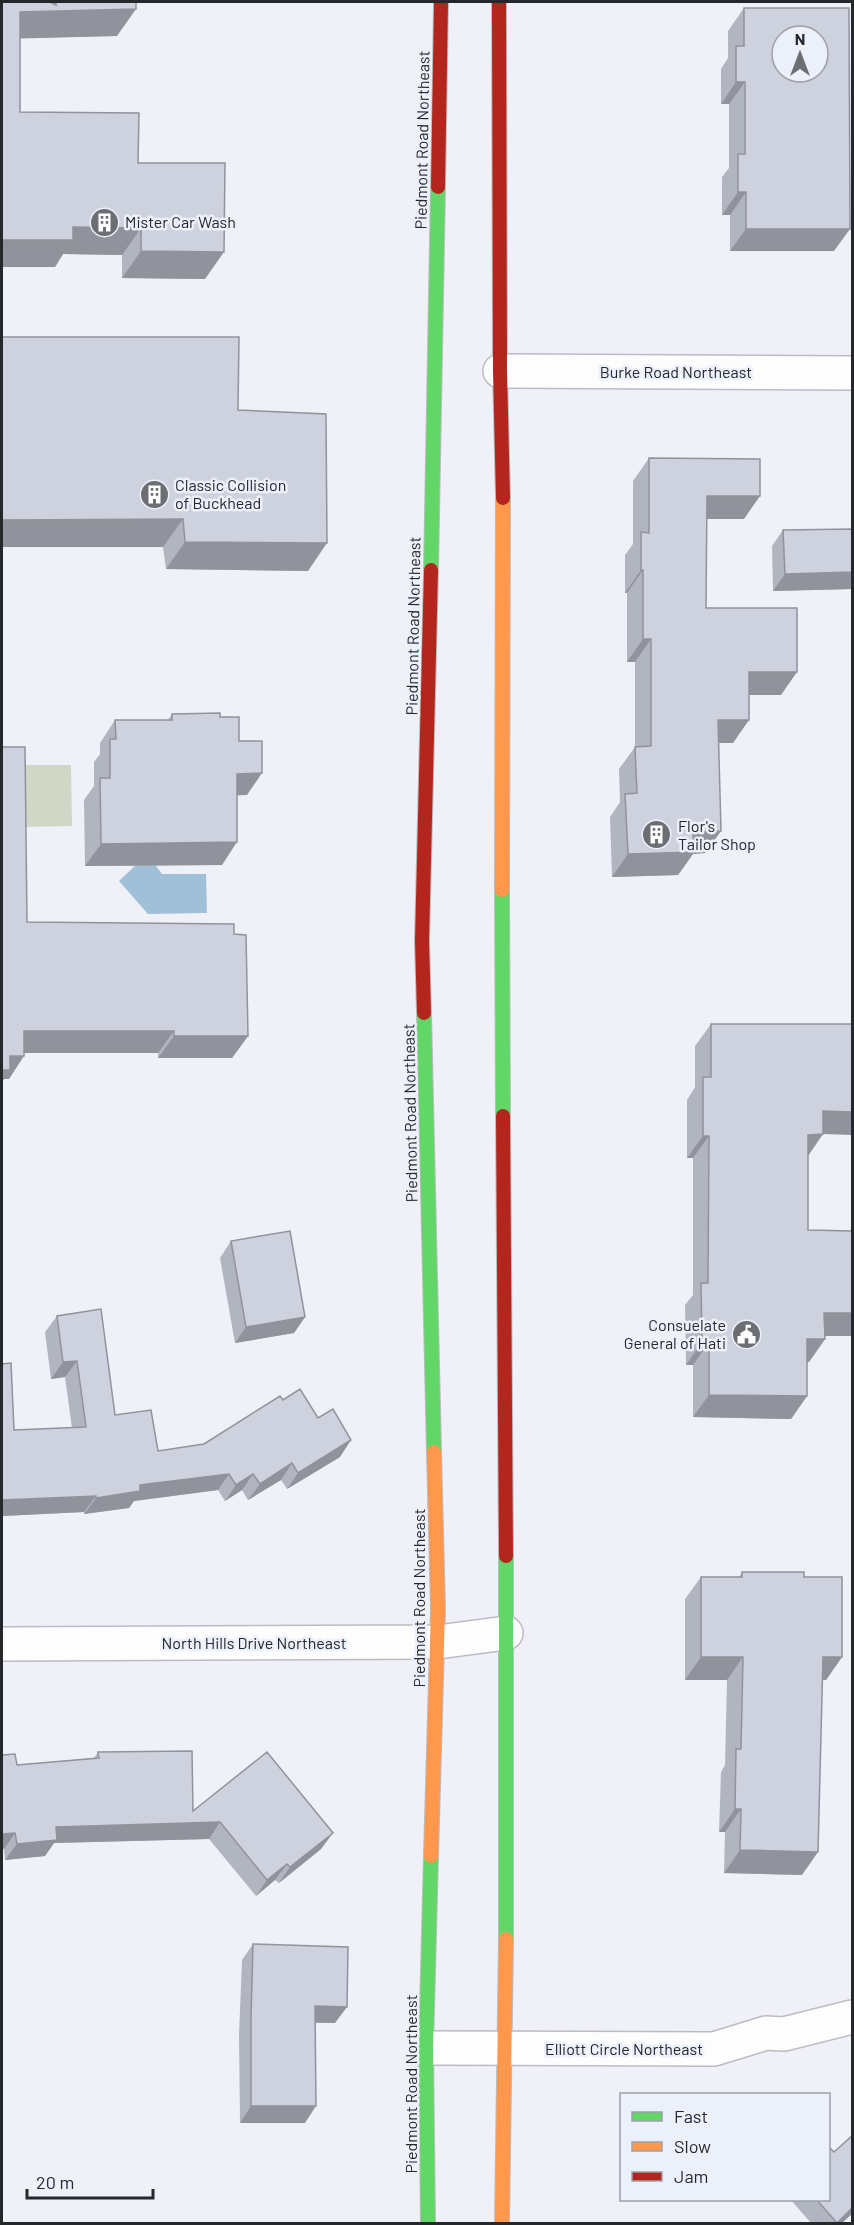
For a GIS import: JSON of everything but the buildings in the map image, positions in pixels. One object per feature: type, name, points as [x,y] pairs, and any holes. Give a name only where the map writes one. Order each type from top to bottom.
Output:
[{"type":"main road","name":"Piedmont Road Northeast","points":[[428,2223],[426,2048],[438,1642],[422,941],[441,2]]},
{"type":"main road","points":[[499,2],[500,371],[504,564],[502,934],[506,1633],[506,2049],[502,2223]]},
{"type":"street","name":"Burke Road Northeast","points":[[500,371],[852,373]]},
{"type":"street","name":"North Hills Drive Northeast","points":[[2,1644],[438,1642],[506,1633]]},
{"type":"street","name":"Elliott Circle Northeast","points":[[426,2048],[714,2049],[766,2033],[784,2034],[852,2017]]},
{"type":"green space","points":[[24,765],[71,765],[72,826],[25,827]]},
{"type":"water","points":[[139,862],[153,862],[162,874],[206,874],[207,913],[148,914],[119,881]]},
{"type":"traffic: fast","points":[[431,570],[438,187]]},
{"type":"traffic: fast","points":[[502,890],[503,1116]]},
{"type":"traffic: fast","points":[[424,1013],[434,1452]]},
{"type":"traffic: fast","points":[[506,1556],[506,1939]]},
{"type":"traffic: fast","points":[[428,2224],[426,2048],[431,1856]]},
{"type":"traffic: slow","points":[[502,890],[503,498]]},
{"type":"traffic: slow","points":[[431,1856],[438,1609],[434,1452]]},
{"type":"traffic: slow","points":[[502,2224],[506,1939]]},
{"type":"traffic: jam","points":[[438,187],[441,2]]},
{"type":"traffic: jam","points":[[499,2],[500,371],[503,498]]},
{"type":"traffic: jam","points":[[424,1013],[422,941],[431,570]]},
{"type":"traffic: jam","points":[[503,1116],[506,1556]]},
{"type":"place","name":"Mister Car Wash","points":[[104,222]]},
{"type":"place","name":"Classic Collision of Buckhead","points":[[154,494]]},
{"type":"place","name":"Flor's Tailor Shop","points":[[657,835]]},
{"type":"place","name":"Consuelate General of Hati","points":[[747,1334]]}]
